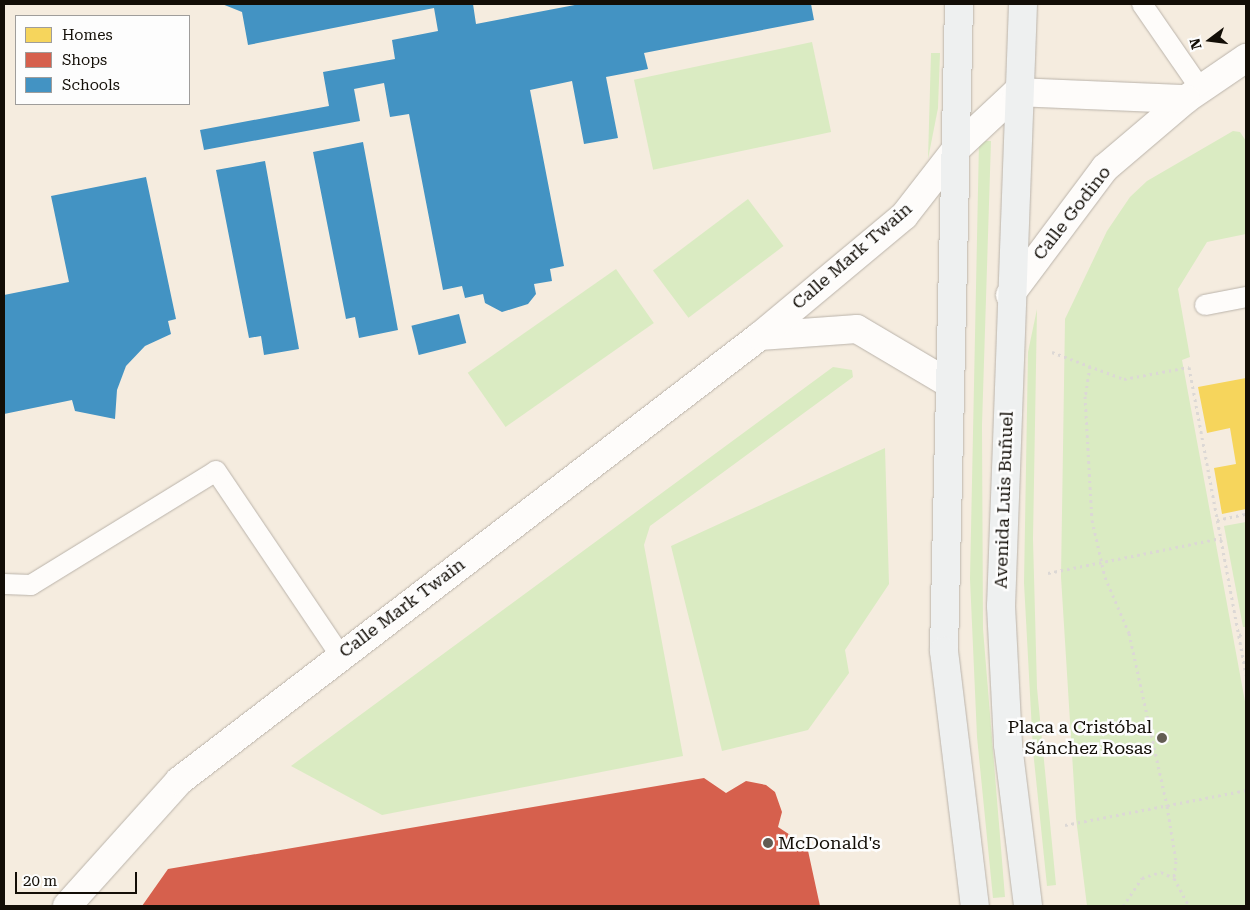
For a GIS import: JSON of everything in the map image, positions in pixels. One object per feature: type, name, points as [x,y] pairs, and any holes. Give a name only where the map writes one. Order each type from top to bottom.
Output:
[{"type":"main road","points":[[959,4],[944,652],[975,906]]},
{"type":"main road","name":"Avenida Luis Buñuel","points":[[1023,4],[1010,295],[1001,606],[1008,745],[1028,906]]},
{"type":"street","name":"Calle Godino","points":[[1010,295],[1105,168],[1193,94],[1244,66]]},
{"type":"street","points":[[957,148],[1018,92],[1193,94]]},
{"type":"street","name":"Calle Mark Twain","points":[[67,906],[179,781],[340,655],[760,336],[904,216],[957,148]]},
{"type":"street","name":"Calle Mark Twain","points":[[760,336],[857,329],[950,384]]},
{"type":"lane","points":[[1142,4],[1193,94]]},
{"type":"lane","points":[[1205,305],[1246,297]]},
{"type":"lane","points":[[4,584],[31,585],[216,471],[340,655]]},
{"type":"path","points":[[1052,352],[1124,378],[1189,368],[1246,675]]},
{"type":"path","points":[[1090,366],[1085,396],[1087,479],[1101,562],[1129,633],[1167,806],[1176,861],[1174,878],[1189,906]]},
{"type":"path","points":[[1217,520],[1246,514]]},
{"type":"path","points":[[1048,574],[1221,538]]},
{"type":"path","points":[[1239,635],[1246,633]]},
{"type":"path","points":[[1066,825],[1246,790]]},
{"type":"path","points":[[1123,906],[1142,878],[1161,872],[1174,878]]},
{"type":"green space","points":[[812,42],[831,132],[653,170],[634,80]]},
{"type":"green space","points":[[931,53],[940,53],[938,108],[928,159]]},
{"type":"green space","points":[[1233,131],[1240,132],[1246,141],[1246,234],[1207,242],[1178,289],[1190,357],[1182,360],[1246,707],[1246,906],[1087,906],[1076,818],[1061,577],[1065,319],[1107,231],[1130,197],[1147,181]]},
{"type":"green space","points":[[979,141],[991,141],[982,425],[983,629],[1005,897],[993,898],[977,737],[970,579]]},
{"type":"green space","points":[[748,199],[784,246],[688,318],[653,271]]},
{"type":"green space","points":[[616,269],[654,323],[506,427],[468,373]]},
{"type":"green space","points":[[1037,309],[1033,539],[1037,688],[1056,885],[1047,886],[1033,750],[1024,583],[1028,352]]},
{"type":"green space","points":[[833,367],[852,370],[853,377],[650,526],[644,545],[683,756],[382,815],[291,766]]},
{"type":"green space","points":[[885,448],[889,584],[845,650],[849,673],[808,730],[722,751],[671,546]]},
{"type":"green space","points":[[1246,522],[1246,627],[1243,627],[1224,526]]},
{"type":"building: Homes","points":[[1246,378],[1246,509],[1222,514],[1214,468],[1236,464],[1230,428],[1207,433],[1198,387]]},
{"type":"building: Shops","points":[[704,778],[726,793],[746,781],[766,785],[775,792],[782,812],[778,827],[807,846],[820,906],[142,906],[168,869]]},
{"type":"building: Schools","points":[[222,4],[473,4],[476,24],[580,4],[811,4],[814,20],[644,53],[648,69],[606,77],[618,138],[584,144],[572,81],[530,90],[564,266],[550,269],[552,281],[534,284],[536,294],[528,304],[502,312],[485,303],[483,294],[465,298],[462,286],[443,290],[409,114],[390,117],[384,83],[354,89],[360,121],[204,150],[200,130],[329,106],[323,72],[395,59],[392,40],[438,31],[434,8],[248,45],[242,12]]},
{"type":"building: Schools","points":[[363,142],[398,330],[359,338],[355,317],[346,319],[313,152]]},
{"type":"building: Schools","points":[[265,161],[299,349],[264,355],[261,336],[249,338],[216,170]]},
{"type":"building: Schools","points":[[146,177],[176,319],[168,321],[171,334],[145,346],[126,366],[117,390],[115,419],[75,411],[72,400],[4,414],[4,295],[69,282],[51,196]]},
{"type":"building: Schools","points":[[459,314],[466,343],[419,355],[411,326]]},
{"type":"place","name":"Placa a Cristóbal Sánchez Rosas","points":[[1162,738]]},
{"type":"place","name":"McDonald's","points":[[768,843]]}]
